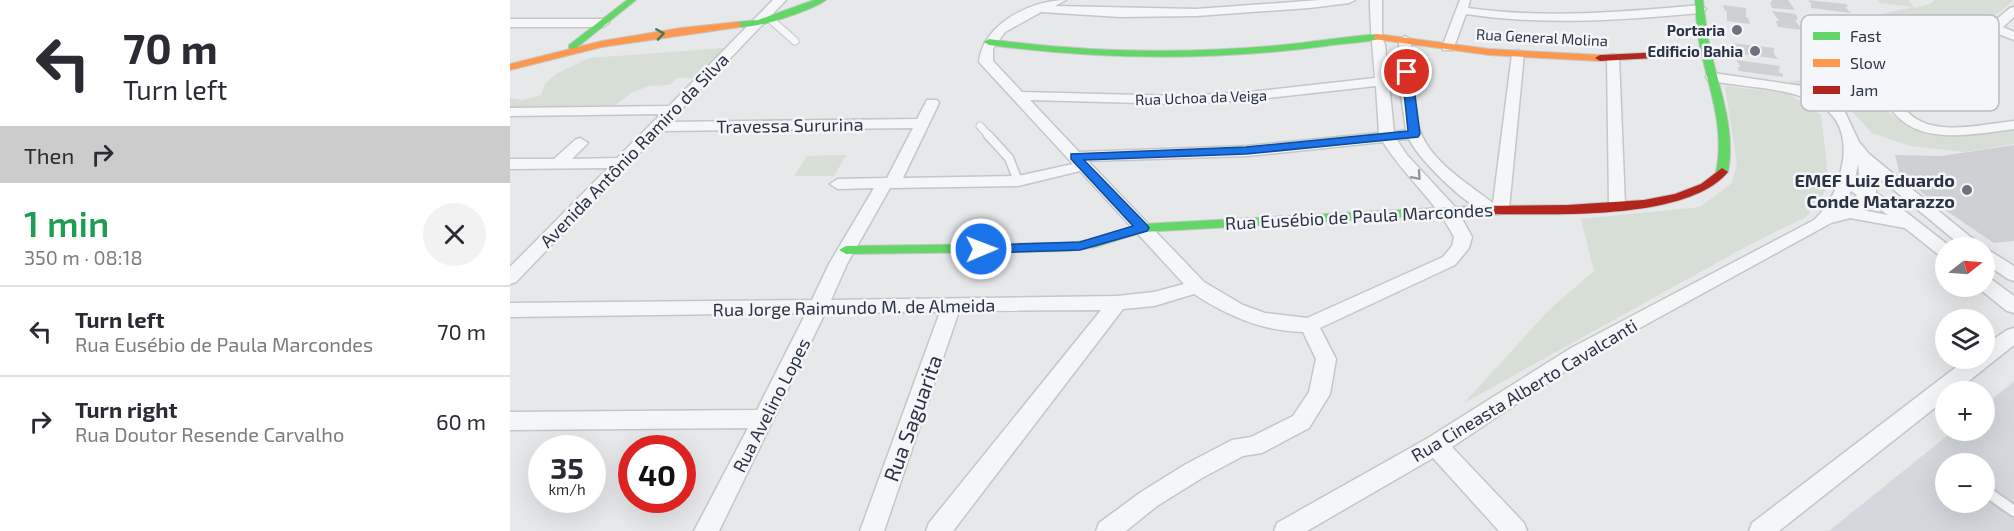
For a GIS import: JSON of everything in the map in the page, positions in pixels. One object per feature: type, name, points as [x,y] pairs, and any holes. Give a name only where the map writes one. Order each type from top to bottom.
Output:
[{"type":"street","points":[[567,51],[632,0]]},
{"type":"street","name":"Avenida Antônio Ramiro da Silva","points":[[510,278],[620,163],[764,21],[780,0]]},
{"type":"street","points":[[510,67],[602,44],[764,21],[822,0]]},
{"type":"street","points":[[1060,0],[1012,23],[989,42],[985,54],[986,62],[1197,287],[1231,309],[1286,325],[1309,325],[1449,261],[1460,248],[1463,237],[1450,212],[1401,158],[1387,136],[1383,81],[1376,37],[1376,0]]},
{"type":"street","points":[[1040,9],[1119,14],[1218,13],[1349,0]]},
{"type":"street","points":[[1448,47],[1463,5],[1564,18],[1699,5]]},
{"type":"street","name":"Rua Eusébio de Paula Marcondes","points":[[846,250],[1069,247],[1096,243],[1142,228],[1496,209],[1617,205],[1689,195],[1712,184],[1724,172],[1726,154],[1699,5]]},
{"type":"street","points":[[1999,24],[2014,11]]},
{"type":"street","points":[[510,23],[603,23]]},
{"type":"street","points":[[1999,30],[2014,36]]},
{"type":"street","points":[[585,37],[588,43],[602,44]]},
{"type":"street","name":"Rua General Molina","points":[[989,42],[1108,53],[1183,54],[1261,50],[1376,37],[1518,54],[1613,58],[1706,53]]},
{"type":"street","points":[[1405,40],[1409,103],[1414,134],[1419,145],[1431,160],[1496,209],[1518,54]]},
{"type":"street","points":[[1613,58],[1617,205]]},
{"type":"street","name":"Rua Cineasta Alberto Cavalcanti","points":[[1713,77],[1801,91]]},
{"type":"street","name":"Rua Uchoa da Veiga","points":[[1019,96],[1191,99],[1250,96],[1383,81]]},
{"type":"street","name":"Rua Avelino Lopes","points":[[706,531],[764,419],[846,250],[911,150],[932,103]]},
{"type":"street","points":[[510,112],[673,110]]},
{"type":"street","name":"Rua Cineasta Alberto Cavalcanti","points":[[1836,111],[1857,150],[1868,187]]},
{"type":"street","points":[[1899,111],[1910,123],[1945,132],[2014,125]]},
{"type":"street","name":"Travessa Sururina","points":[[657,127],[922,123]]},
{"type":"street","points":[[838,184],[1018,181],[1079,161],[1246,151],[1414,134]]},
{"type":"street","points":[[559,163],[580,142]]},
{"type":"street","points":[[1857,150],[1961,237]]},
{"type":"street","name":"Rua Cineasta Alberto Cavalcanti","points":[[1827,219],[1840,201],[1857,150]]},
{"type":"street","points":[[510,164],[620,163]]},
{"type":"street","points":[[1848,179],[1938,220]]},
{"type":"street","points":[[1868,187],[1850,213],[1892,219],[1913,226]]},
{"type":"street","points":[[1868,187],[1935,243]]},
{"type":"street","name":"Rua Cineasta Alberto Cavalcanti","points":[[1286,531],[1436,445],[1578,353],[1827,219],[1850,213]]},
{"type":"street","points":[[1995,262],[2014,275]]},
{"type":"street","name":"Rua Jorge Raimundo M. de Almeida","points":[[510,310],[1117,303],[1154,299],[1197,287]]},
{"type":"street","points":[[1995,291],[2014,306]]},
{"type":"street","points":[[938,531],[1117,303]]},
{"type":"street","name":"Rua Saguarita","points":[[872,531],[952,305]]},
{"type":"street","points":[[1108,531],[1149,500],[1194,471],[1240,447],[1254,446],[1301,422],[1319,394],[1326,359],[1309,325]]},
{"type":"street","points":[[1995,349],[2014,334]]},
{"type":"street","points":[[1761,531],[1970,369]]},
{"type":"street","points":[[510,421],[764,419]]},
{"type":"street","points":[[1436,445],[1515,531]]},
{"type":"lane","points":[[764,21],[795,41]]},
{"type":"lane","points":[[980,126],[1009,158],[1018,181]]},
{"type":"lane","points":[[1995,498],[2014,511]]},
{"type":"shaded area","points":[[1878,0],[1909,0],[1914,8],[1930,4],[1935,0],[2014,0],[1996,15],[1877,15],[1913,7],[1880,3]]},
{"type":"shaded area","points":[[726,48],[696,78],[677,78],[670,85],[649,86],[633,92],[615,105],[510,108],[510,98],[523,100],[541,95],[545,84],[556,74],[589,58]]},
{"type":"shaded area","points":[[1801,80],[1801,87],[1788,82]]},
{"type":"shaded area","points":[[1725,86],[1787,93],[1801,102],[1801,111],[1815,111],[1821,115],[1829,186],[1806,217],[1749,245],[1464,403],[1549,310],[1594,271],[1581,219],[1700,207],[1732,183],[1737,164]]},
{"type":"shaded area","points":[[1852,111],[1888,111],[1914,128],[1945,135],[2014,130],[2014,144],[1965,152],[1910,146],[1872,133]]},
{"type":"shaded area","points":[[846,155],[834,176],[794,176],[807,156]]},
{"type":"shaded area","points":[[2014,381],[2014,531],[1829,531],[1941,441],[1995,441],[1995,397]]},
{"type":"building","points":[[1788,0],[1795,10],[1772,8],[1770,2]]},
{"type":"building","points":[[1807,0],[1846,4],[1848,7],[1845,7],[1851,13],[1811,8],[1811,3]]},
{"type":"building","points":[[1723,5],[1746,8],[1746,17],[1750,24],[1727,21],[1727,11]]},
{"type":"building","points":[[1772,11],[1796,14],[1798,20],[1795,20],[1801,30],[1778,27],[1776,21],[1779,21]]},
{"type":"building","name":"Edificio Bahia","points":[[1732,43],[1774,48],[1774,54],[1778,59],[1735,53],[1734,49],[1737,49]]},
{"type":"building","points":[[1736,60],[1780,66],[1779,73],[1782,73],[1783,77],[1739,71],[1738,67],[1741,67]]},
{"type":"building","name":"EMEF Luiz Eduardo Conde Matarazzo","points":[[2014,145],[2014,241],[1995,243],[1995,237],[1985,237],[1939,206],[1900,175],[1895,155],[1941,156]]},
{"type":"traffic: fast","points":[[572,47],[632,0]]},
{"type":"traffic: fast","points":[[737,25],[759,23],[822,0]]},
{"type":"traffic: fast","points":[[1699,0],[1705,46],[1724,128],[1725,158],[1722,172]]},
{"type":"traffic: fast","points":[[989,42],[1056,50],[1157,54],[1274,49],[1377,37]]},
{"type":"traffic: fast","points":[[846,250],[1069,247],[1096,243],[1142,228],[1473,210]]},
{"type":"traffic: slow","points":[[510,67],[602,44],[681,31],[737,25]]},
{"type":"traffic: slow","points":[[1377,37],[1489,52],[1600,58]]},
{"type":"traffic: jam","points":[[1600,58],[1706,53]]},
{"type":"traffic: jam","points":[[1473,210],[1606,208],[1644,204],[1678,197],[1705,187],[1722,172]]},
{"type":"place","name":"Portaria","points":[[1737,30]]},
{"type":"place","name":"Edificio Bahia","points":[[1755,51]]},
{"type":"place","name":"EMEF Luiz Eduardo Conde Matarazzo","points":[[1967,190]]},
{"type":"route","points":[[981,249],[1080,246],[1142,228],[1075,157],[1246,151],[1414,134],[1407,72]]}]
